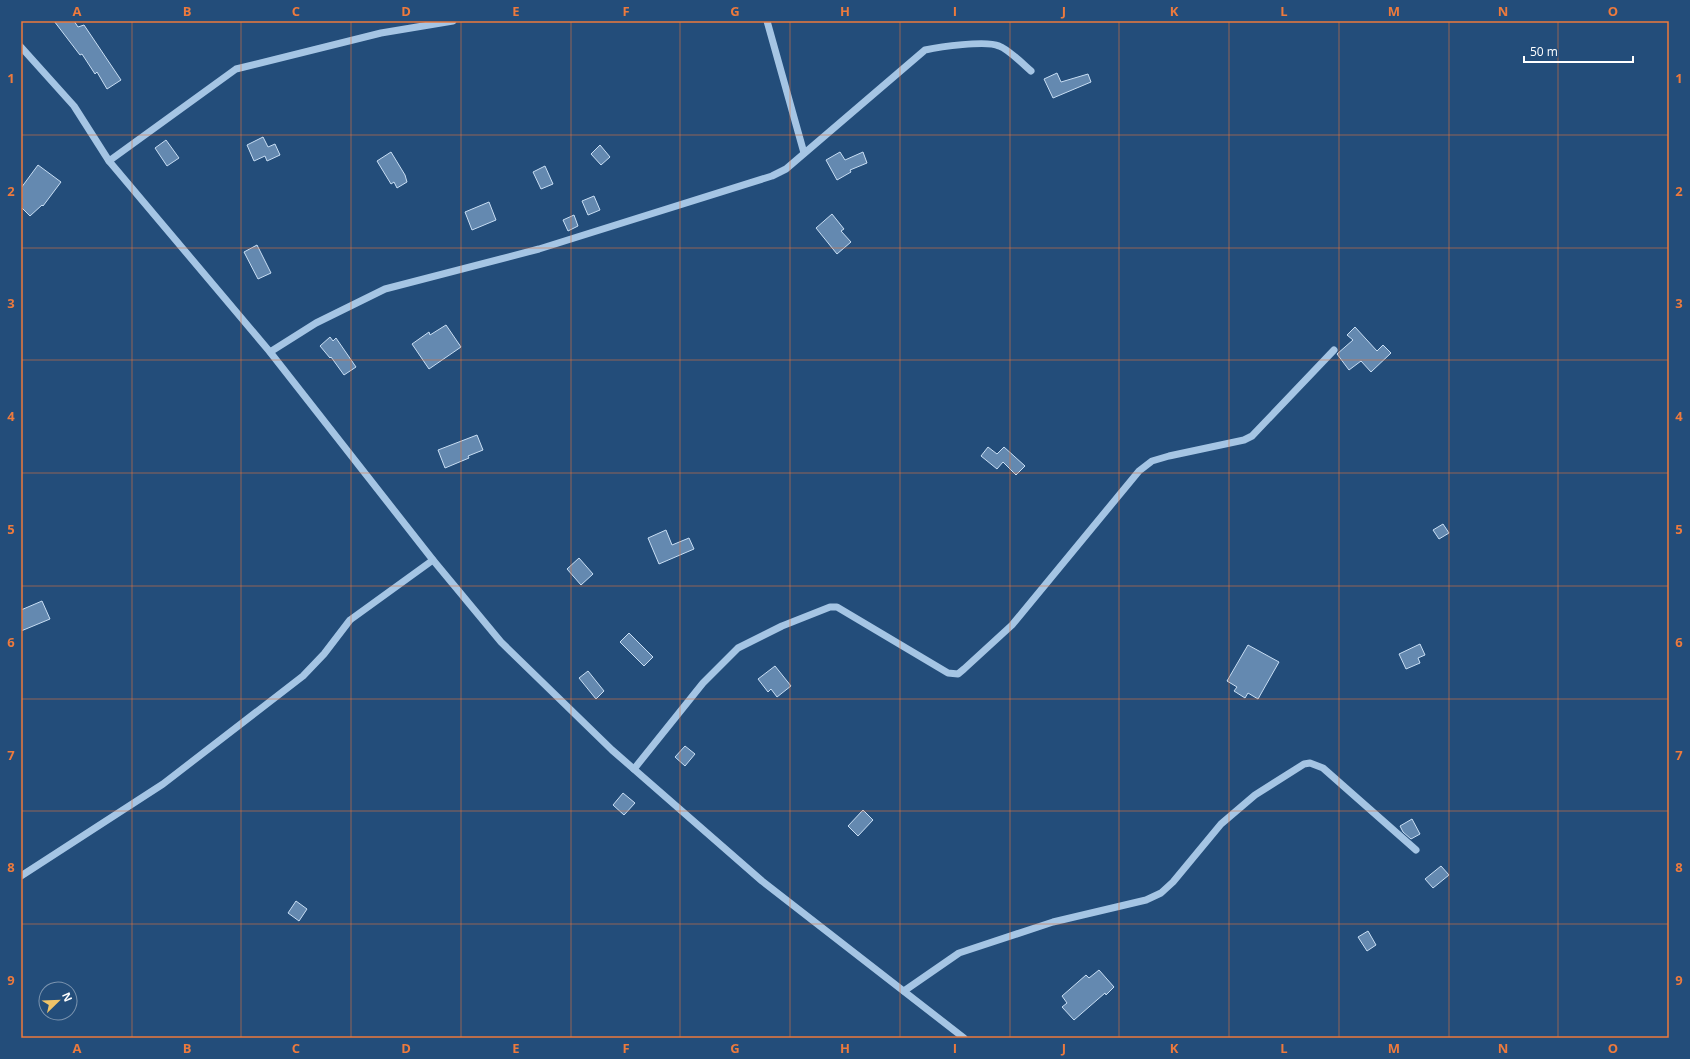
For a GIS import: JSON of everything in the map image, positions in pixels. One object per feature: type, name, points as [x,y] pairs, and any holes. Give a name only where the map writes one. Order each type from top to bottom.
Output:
[{"type":"street","points":[[109,161],[236,69],[381,33],[453,21]]},
{"type":"street","points":[[767,21],[804,153]]},
{"type":"street","points":[[270,352],[316,323],[385,289],[539,249],[772,176],[786,169],[925,50],[937,47],[988,43],[999,46],[1031,70]]},
{"type":"street","points":[[21,47],[74,106],[109,161],[270,352],[433,560],[501,642],[634,769],[762,881],[964,1038]]},
{"type":"street","points":[[634,769],[703,683],[738,648],[782,626],[830,607],[837,607],[948,673],[958,674],[1012,625],[1139,471],[1152,461],[1244,440],[1252,436],[1334,350]]},
{"type":"street","points":[[21,876],[175,775],[303,676],[324,654],[350,620],[433,560]]},
{"type":"street","points":[[904,991],[959,953],[1053,922],[1146,900],[1162,893],[1173,882],[1221,824],[1255,795],[1304,764],[1310,763],[1323,768],[1416,850]]},
{"type":"building","points":[[54,21],[74,21],[78,27],[84,25],[121,80],[107,89],[97,72],[95,74],[82,54],[80,55]]},
{"type":"building","points":[[1057,73],[1061,82],[1088,74],[1091,82],[1053,98],[1044,79]]},
{"type":"building","points":[[263,137],[268,147],[275,144],[280,155],[267,161],[265,156],[254,161],[247,145]]},
{"type":"building","points":[[166,140],[179,158],[167,166],[155,148]]},
{"type":"building","points":[[600,145],[610,157],[601,165],[591,154]]},
{"type":"building","points":[[391,152],[405,175],[407,182],[397,188],[394,182],[391,184],[377,161]]},
{"type":"building","points":[[840,152],[845,160],[863,152],[867,163],[850,170],[851,172],[837,180],[826,160]]},
{"type":"building","points":[[38,165],[61,182],[43,206],[42,205],[30,216],[21,207],[21,188]]},
{"type":"building","points":[[545,166],[553,184],[541,189],[533,172]]},
{"type":"building","points":[[594,196],[600,210],[588,215],[582,201]]},
{"type":"building","points":[[489,202],[496,220],[472,230],[465,212]]},
{"type":"building","points":[[832,214],[844,229],[841,231],[851,242],[837,254],[816,228]]},
{"type":"building","points":[[574,215],[578,226],[568,231],[563,220]]},
{"type":"building","points":[[257,245],[271,273],[258,279],[244,252]]},
{"type":"building","points":[[446,325],[461,347],[429,369],[412,344],[429,332],[430,335]]},
{"type":"building","points":[[1355,327],[1377,351],[1383,345],[1391,353],[1371,372],[1361,361],[1349,370],[1337,354],[1353,340],[1347,335]]},
{"type":"building","points":[[330,337],[333,341],[336,338],[356,367],[344,375],[331,357],[330,358],[320,346]]},
{"type":"building","points":[[477,435],[483,450],[468,456],[469,458],[445,468],[438,450]]},
{"type":"building","points":[[988,447],[997,454],[1004,447],[1025,466],[1016,475],[1003,462],[997,469],[981,456]]},
{"type":"building","points":[[1443,524],[1449,533],[1439,539],[1433,530]]},
{"type":"building","points":[[666,530],[672,545],[689,538],[694,549],[659,564],[648,538]]},
{"type":"building","points":[[579,558],[593,574],[581,585],[567,569]]},
{"type":"building","points":[[42,601],[50,619],[21,631],[21,610]]},
{"type":"building","points":[[629,633],[653,657],[644,666],[620,642]]},
{"type":"building","points":[[1420,644],[1425,655],[1418,658],[1420,663],[1406,669],[1399,654]]},
{"type":"building","points":[[1248,645],[1279,662],[1258,699],[1248,693],[1245,698],[1234,691],[1237,687],[1227,681]]},
{"type":"building","points":[[775,666],[791,686],[777,697],[771,689],[768,692],[758,679]]},
{"type":"building","points":[[588,671],[604,691],[596,699],[579,678]]},
{"type":"building","points":[[685,746],[695,754],[685,766],[675,757]]},
{"type":"building","points":[[623,793],[635,803],[624,815],[613,805]]},
{"type":"building","points":[[863,810],[873,820],[858,836],[848,826]]},
{"type":"building","points":[[1412,819],[1420,834],[1411,839],[1403,832],[1400,826]]},
{"type":"building","points":[[1441,866],[1449,875],[1433,888],[1425,879]]},
{"type":"building","points":[[296,901],[307,909],[299,921],[288,913]]},
{"type":"building","points":[[1368,931],[1376,945],[1367,951],[1358,937]]},
{"type":"building","points":[[1099,970],[1114,987],[1074,1020],[1062,1007],[1067,1003],[1062,996],[1086,975],[1089,978]]}]
